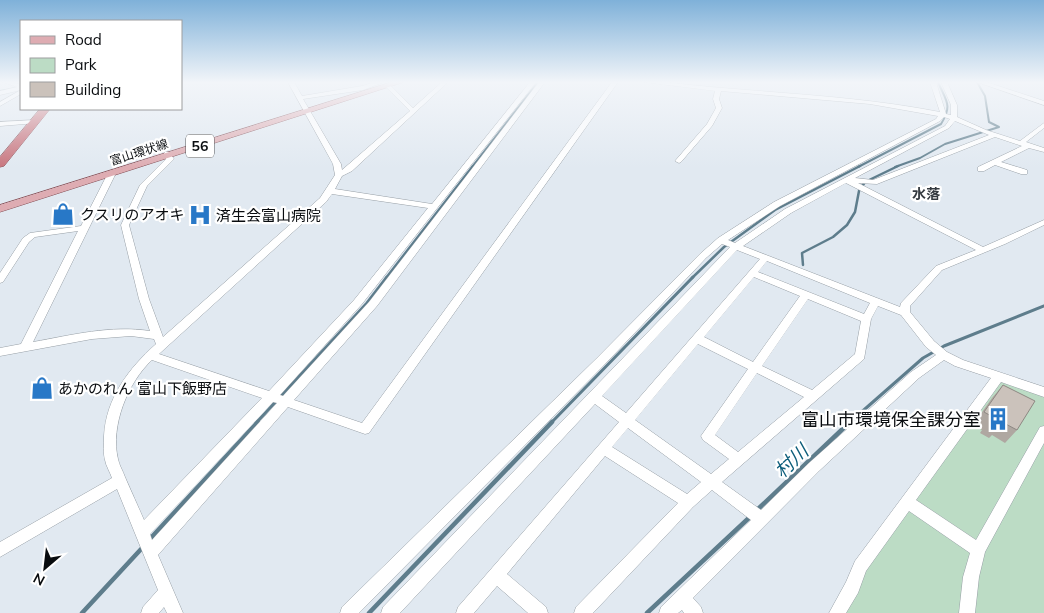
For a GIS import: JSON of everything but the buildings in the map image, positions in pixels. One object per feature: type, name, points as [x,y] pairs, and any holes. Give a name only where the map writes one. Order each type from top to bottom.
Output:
[{"type":"highway","points":[[0,164],[44,111]]},
{"type":"main road","name":"富山環状線","points":[[0,205],[304,111]]},
{"type":"main road","name":"富山環状線","points":[[0,209],[168,154]]},
{"type":"street","points":[[306,111],[337,164],[340,175]]},
{"type":"street","points":[[175,613],[111,459],[108,437],[117,400],[132,375],[150,355],[160,340],[323,200],[340,175],[412,111]]},
{"type":"street","points":[[150,553],[373,304],[512,111]]},
{"type":"street","points":[[141,533],[213,459],[358,302],[434,207],[518,111]]},
{"type":"street","points":[[150,355],[365,429],[595,111]]},
{"type":"street","points":[[679,161],[714,118],[718,111]]},
{"type":"street","points":[[919,111],[954,117],[995,135],[1044,150]]},
{"type":"street","points":[[389,613],[736,246],[788,211],[947,127],[957,111]]},
{"type":"street","points":[[348,613],[721,240],[777,204],[930,125],[943,114]]},
{"type":"street","points":[[0,124],[35,122]]},
{"type":"street","points":[[1021,142],[1044,125]]},
{"type":"street","points":[[846,180],[874,182],[995,135]]},
{"type":"street","points":[[981,169],[1029,145]]},
{"type":"street","points":[[160,340],[144,299],[125,225],[144,185],[170,159],[168,154]]},
{"type":"street","points":[[995,162],[1024,172]]},
{"type":"street","points":[[25,347],[111,174]]},
{"type":"street","points":[[846,180],[982,250]]},
{"type":"street","points":[[330,191],[434,207]]},
{"type":"street","points":[[905,313],[905,305],[939,268],[1044,222]]},
{"type":"street","points":[[0,280],[26,240],[33,235],[84,228]]},
{"type":"street","points":[[721,240],[905,313],[943,355],[998,377],[1044,392]]},
{"type":"street","points":[[464,613],[765,258]]},
{"type":"street","points":[[751,273],[866,319]]},
{"type":"street","points":[[738,459],[707,436],[806,295]]},
{"type":"street","points":[[582,613],[688,502],[860,356],[866,319],[876,301]]},
{"type":"street","points":[[0,352],[92,335],[131,332],[160,340]]},
{"type":"street","points":[[696,338],[813,396]]},
{"type":"street","points":[[667,613],[814,467],[915,375],[943,355]]},
{"type":"street","points":[[837,613],[852,587],[860,566],[998,377]]},
{"type":"street","points":[[594,397],[762,519]]},
{"type":"street","points":[[967,613],[971,577],[978,550],[1044,431]]},
{"type":"street","points":[[603,448],[688,502]]},
{"type":"street","points":[[0,550],[119,482]]},
{"type":"street","points":[[907,502],[978,550]]},
{"type":"street","points":[[497,575],[540,613]]},
{"type":"street","points":[[149,613],[166,592]]},
{"type":"street","points":[[682,598],[695,613]]},
{"type":"green space","points":[[999,381],[1044,397],[1044,613],[842,613],[867,567]]},
{"type":"waterway","points":[[472,167],[516,111]]},
{"type":"waterway","points":[[858,167],[941,124],[947,111]]},
{"type":"waterway","points":[[895,167],[920,158],[945,144],[999,127],[989,122],[987,111]]},
{"type":"waterway","points":[[386,278],[473,166]]},
{"type":"waterway","points":[[692,278],[724,247],[775,210],[860,166]]},
{"type":"waterway","points":[[803,265],[802,253],[833,237],[847,225],[855,212],[859,191],[865,182],[898,166]]},
{"type":"waterway","points":[[256,423],[367,303],[387,277]]},
{"type":"waterway","points":[[551,423],[692,278]]},
{"type":"waterway","name":"村川","points":[[849,423],[923,358],[944,346],[1044,306]]},
{"type":"waterway","points":[[149,540],[258,422]]},
{"type":"waterway","points":[[369,613],[552,422]]},
{"type":"waterway","name":"村川","points":[[757,510],[850,422]]},
{"type":"waterway","name":"村川","points":[[647,613],[751,516]]},
{"type":"waterway","points":[[82,613],[143,547]]},
{"type":"place","name":"クスリのアオキ","points":[[63,214]]},
{"type":"place","name":"済生会富山病院","points":[[200,215]]},
{"type":"place","name":"あかのれん 富山下飯野店","points":[[42,388]]},
{"type":"place","name":"富山市環境保全課分室","points":[[998,419]]},
{"type":"district","name":"水落","points":[[926,194]]}]
